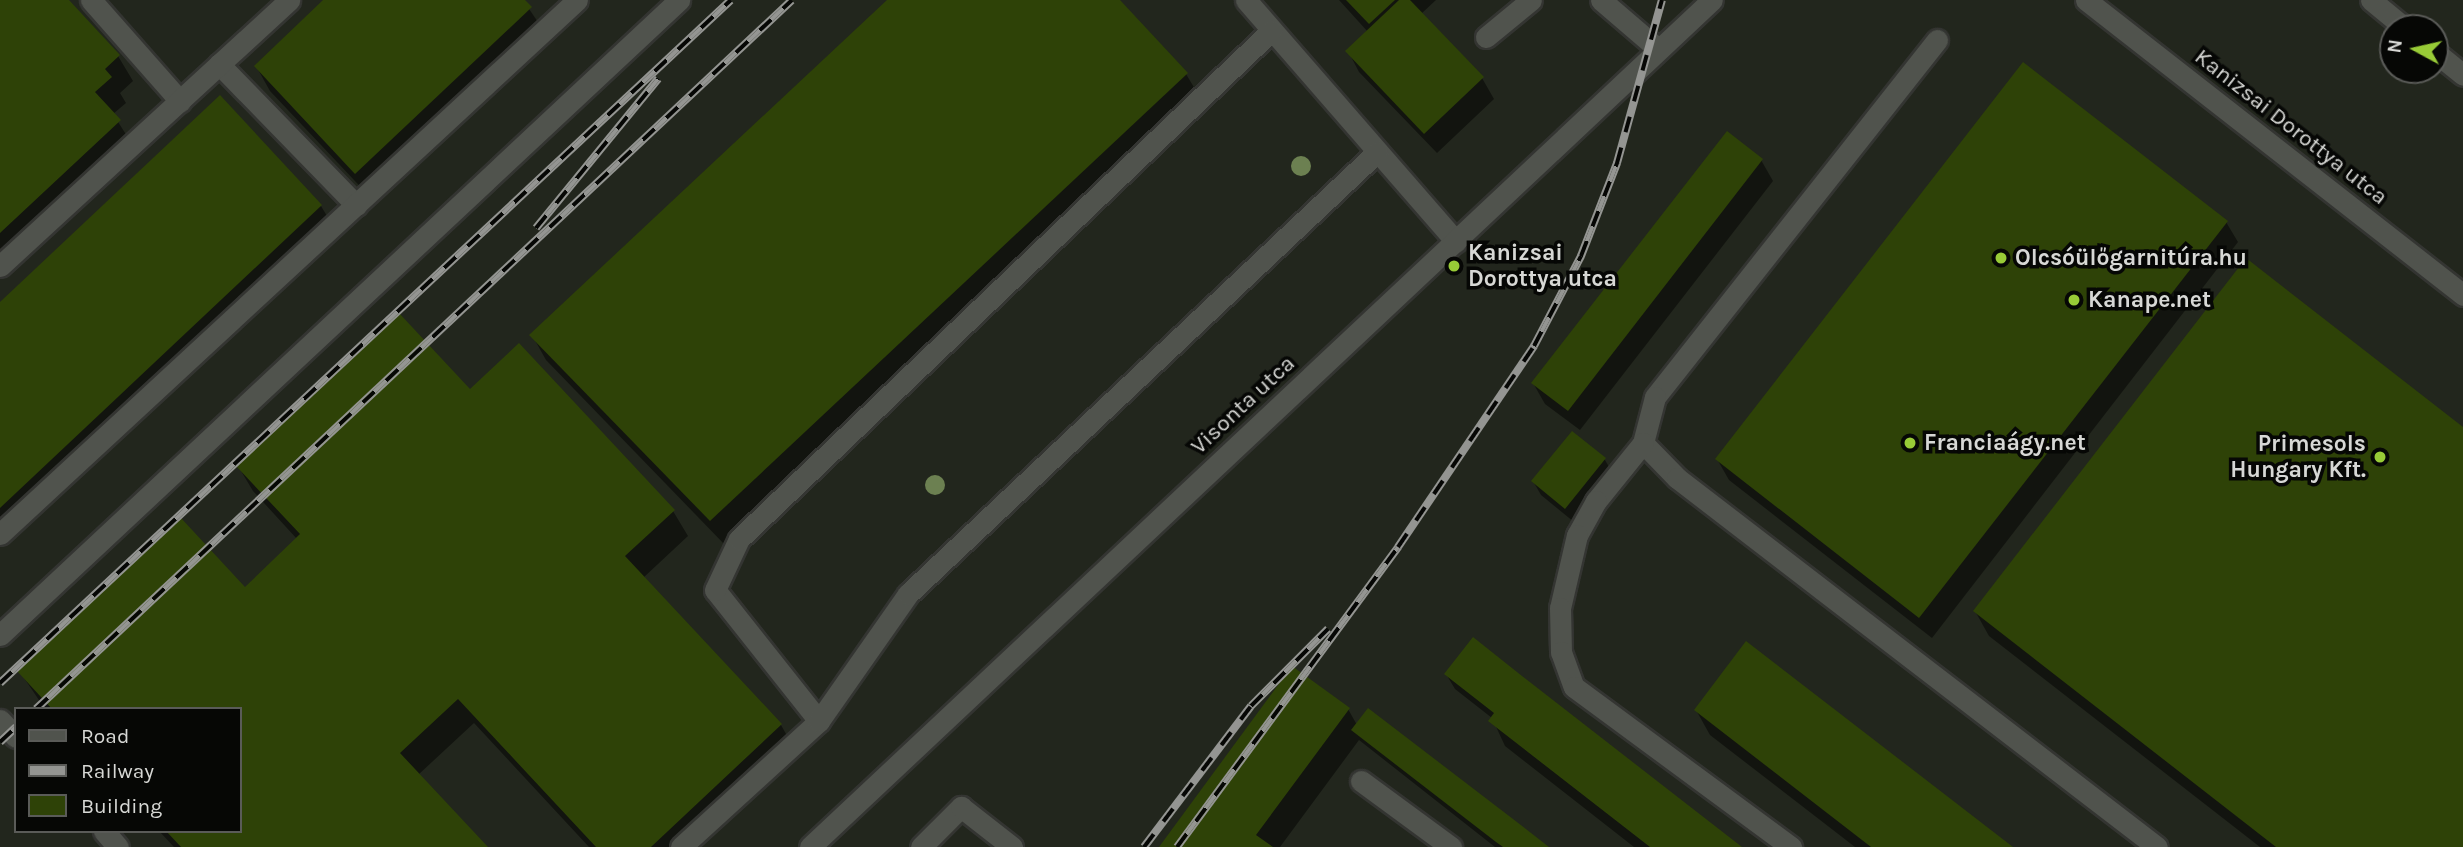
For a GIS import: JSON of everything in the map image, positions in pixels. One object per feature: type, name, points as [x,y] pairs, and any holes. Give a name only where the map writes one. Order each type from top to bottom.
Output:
[{"type":"street","points":[[91,0],[180,101]]},
{"type":"street","points":[[0,266],[289,0]]},
{"type":"street","points":[[0,635],[679,0]]},
{"type":"street","points":[[1245,0],[1456,242]]},
{"type":"street","points":[[1486,37],[1531,0]]},
{"type":"street","points":[[1601,0],[1657,48]]},
{"type":"street","name":"Visonta utca","points":[[810,847],[1456,242],[1657,48],[1712,0]]},
{"type":"street","name":"Kanizsai Dorottya utca","points":[[2086,0],[2463,295]]},
{"type":"street","points":[[2371,0],[2388,14]]},
{"type":"street","points":[[0,534],[356,205],[564,4]]},
{"type":"street","points":[[819,720],[715,590],[739,539],[1271,31]]},
{"type":"street","points":[[1791,847],[1574,687],[1561,652],[1560,608],[1577,535],[1596,501],[1643,443],[1655,397],[1937,40]]},
{"type":"street","points":[[219,64],[356,205]]},
{"type":"street","points":[[2449,64],[2463,75]]},
{"type":"street","points":[[681,847],[819,720],[908,594],[1377,152]]},
{"type":"street","points":[[1643,443],[1676,478],[2157,847]]},
{"type":"street","points":[[0,720],[14,735]]},
{"type":"street","points":[[1361,781],[1451,847]]},
{"type":"street","points":[[921,847],[961,807],[1012,847]]},
{"type":"street","points":[[106,833],[118,847]]},
{"type":"shaded area","points":[[0,0],[2463,0],[2463,847],[0,847]]},
{"type":"building","points":[[0,0],[69,0],[120,55],[105,69],[112,77],[95,92],[121,120],[0,233]]},
{"type":"building","points":[[323,0],[525,0],[532,7],[355,174],[254,66]]},
{"type":"building","points":[[887,0],[1120,0],[1188,73],[710,521],[529,335]]},
{"type":"building","points":[[1346,0],[1395,0],[1369,24]]},
{"type":"building","points":[[1399,0],[1410,0],[1484,77],[1424,134],[1345,51]]},
{"type":"building","points":[[2023,62],[2228,221],[1919,618],[1715,459]]},
{"type":"building","points":[[220,95],[322,205],[0,508],[0,302]]},
{"type":"building","points":[[1727,131],[1763,159],[1568,411],[1531,383]]},
{"type":"building","points":[[2246,258],[2463,427],[2463,847],[2276,847],[1973,611]]},
{"type":"building","points":[[399,313],[470,389],[519,343],[675,510],[625,556],[782,724],[651,847],[596,847],[458,699],[400,753],[488,847],[181,847],[168,833],[242,833],[242,707],[50,707],[17,671],[181,518],[245,587],[300,534],[236,466]]},
{"type":"building","points":[[1572,431],[1606,458],[1565,509],[1531,481]]},
{"type":"building","points":[[1473,637],[1742,847],[1650,847],[1488,721],[1494,713],[1444,674]]},
{"type":"building","points":[[1746,641],[2013,847],[1871,847],[1694,710]]},
{"type":"building","points":[[1292,666],[1350,708],[1256,835],[1273,847],[1159,847]]},
{"type":"building","points":[[1368,708],[1549,847],[1503,847],[1496,842],[1351,730]]},
{"type":"railway","points":[[0,683],[731,0]]},
{"type":"railway","points":[[38,707],[792,0]]},
{"type":"railway","points":[[1177,847],[1398,547],[1534,346],[1581,256],[1617,163],[1662,0]]},
{"type":"railway","points":[[536,228],[658,79]]},
{"type":"railway","points":[[1144,847],[1251,706],[1328,629]]},
{"type":"railway","points":[[0,742],[14,729]]},
{"type":"place","name":"Olcsóülőgarnitúra.hu","points":[[2001,258]]},
{"type":"place","name":"Kanizsai Dorottya utca","points":[[1454,266]]},
{"type":"place","name":"Kanape.net","points":[[2074,300]]},
{"type":"place","name":"Franciaágy.net","points":[[1910,443]]},
{"type":"place","name":"Primesols Hungary Kft.","points":[[2380,457]]}]
